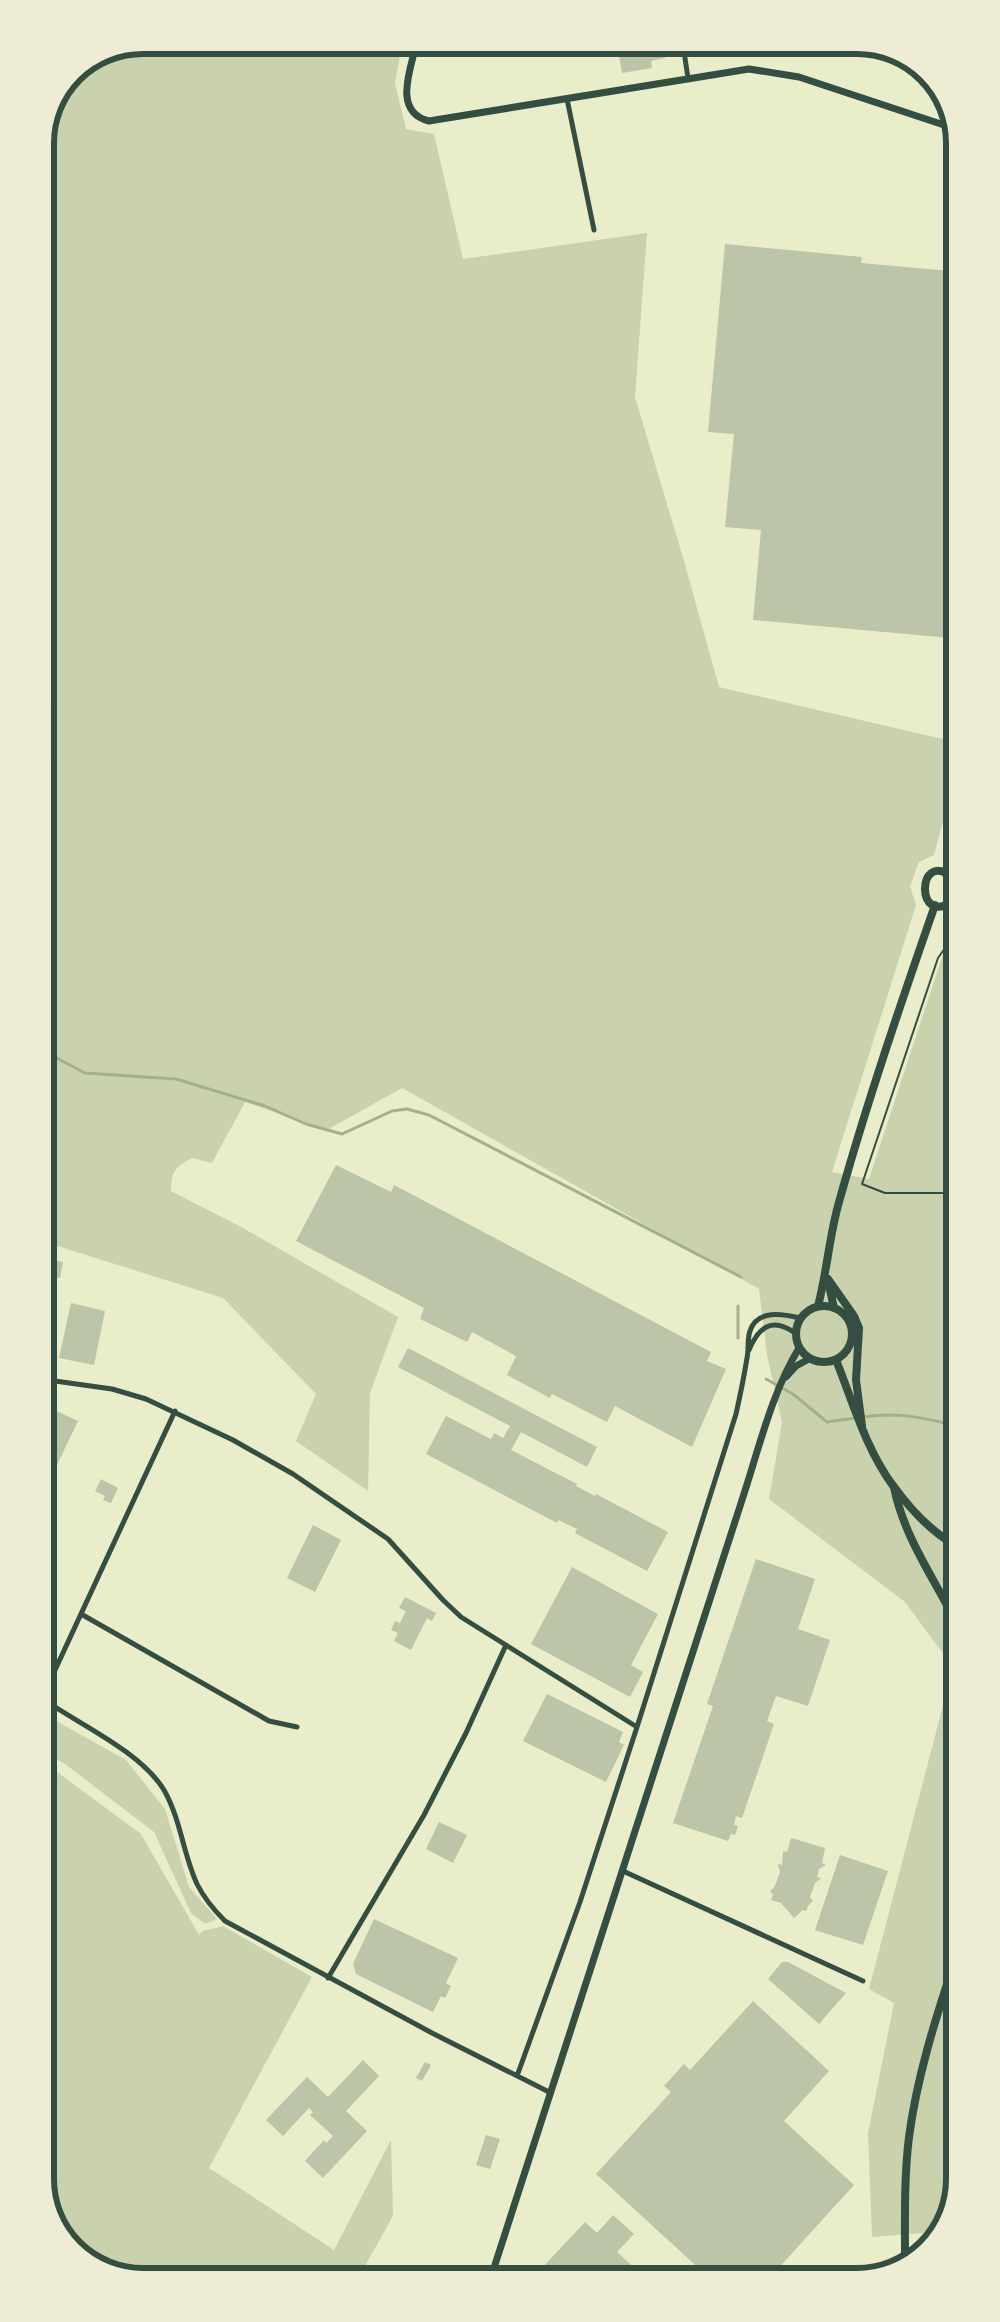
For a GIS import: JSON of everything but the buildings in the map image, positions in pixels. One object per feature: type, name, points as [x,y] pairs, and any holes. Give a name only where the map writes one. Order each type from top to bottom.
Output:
[{"type":"main road","points":[[414,54],[406,94],[411,111],[423,119],[437,121],[749,69],[808,80],[944,125]]},
{"type":"main road","points":[[946,875],[935,873],[930,875],[924,884],[927,898],[935,905],[946,904]]},
{"type":"main road","points":[[818,1306],[827,1275],[832,1230],[851,1157],[935,905]]},
{"type":"main road","points":[[827,1275],[834,1308]]},
{"type":"main road","points":[[827,1275],[854,1316],[859,1328],[856,1380],[857,1405],[866,1436],[878,1461],[906,1503],[928,1525],[946,1539]]},
{"type":"main road","points":[[818,1306],[834,1308],[848,1320],[852,1338],[844,1355],[827,1363],[809,1359],[799,1348],[795,1333],[800,1318],[818,1306]]},
{"type":"main road","points":[[494,2268],[774,1403],[782,1381],[799,1348]]},
{"type":"main road","points":[[782,1381],[796,1366],[809,1359]]},
{"type":"main road","points":[[836,1360],[857,1405]]},
{"type":"main road","points":[[894,1487],[898,1507],[906,1528],[946,1603]]},
{"type":"main road","points":[[905,2254],[905,2210],[909,2138],[917,2090],[930,2037],[946,1988]]},
{"type":"street","points":[[684,54],[688,78]]},
{"type":"street","points":[[567,99],[594,230]]},
{"type":"street","points":[[517,2076],[580,1902],[638,1727],[736,1414],[748,1353],[750,1330],[759,1319],[776,1314],[800,1318]]},
{"type":"street","points":[[748,1353],[757,1335],[773,1324],[786,1327],[795,1333]]},
{"type":"street","points":[[54,1381],[112,1389],[175,1411],[233,1440],[292,1474],[388,1539],[461,1617],[638,1727]]},
{"type":"street","points":[[54,1672],[175,1411]]},
{"type":"street","points":[[80,1614],[269,1721],[297,1727]]},
{"type":"street","points":[[328,1978],[424,1815],[466,1733],[506,1645]]},
{"type":"street","points":[[54,1704],[134,1758],[158,1782],[179,1826],[197,1883],[212,1907],[225,1921],[328,1978],[550,2093]]},
{"type":"street","points":[[623,1871],[863,1981]]},
{"type":"path","points":[[946,947],[938,958],[862,1184],[885,1193],[946,1194]]},
{"type":"green space","points":[[143,54],[400,54],[395,83],[406,129],[434,134],[463,259],[647,233],[635,397],[719,687],[946,740],[946,810],[934,855],[919,862],[910,886],[916,905],[832,1172],[869,1179],[944,951],[946,950],[946,1658],[905,1602],[769,1499],[782,1422],[767,1355],[759,1289],[402,1088],[327,1130],[245,1102],[212,1163],[192,1158],[175,1170],[172,1179],[171,1191],[243,1228],[398,1317],[370,1393],[368,1491],[296,1441],[316,1394],[223,1298],[54,1245],[54,137],[58,114],[72,89],[93,69],[114,58]]},
{"type":"green space","points":[[946,1694],[946,2179],[942,2208],[928,2233],[872,2237],[868,2133],[894,2003],[869,1989]]},
{"type":"green space","points":[[54,1720],[126,1760],[165,1809],[189,1887],[217,1919],[205,1924],[191,1913],[154,1832],[54,1757]]},
{"type":"green space","points":[[54,1770],[141,1834],[199,1935],[203,1931],[223,1926],[312,1977],[209,2168],[334,2250],[391,2140],[393,2216],[366,2264],[367,2268],[126,2267],[114,2264],[89,2250],[69,2229],[58,2208],[54,2179]]},
{"type":"waterway","points":[[54,1057],[85,1073],[176,1079],[265,1106],[306,1124],[342,1134],[392,1111],[407,1109],[429,1115],[741,1277]]},
{"type":"waterway","points":[[738,1306],[738,1338]]},
{"type":"waterway","points":[[766,1379],[793,1394],[827,1422],[856,1418]]},
{"type":"waterway","points":[[863,1417],[908,1416],[946,1423]]}]
